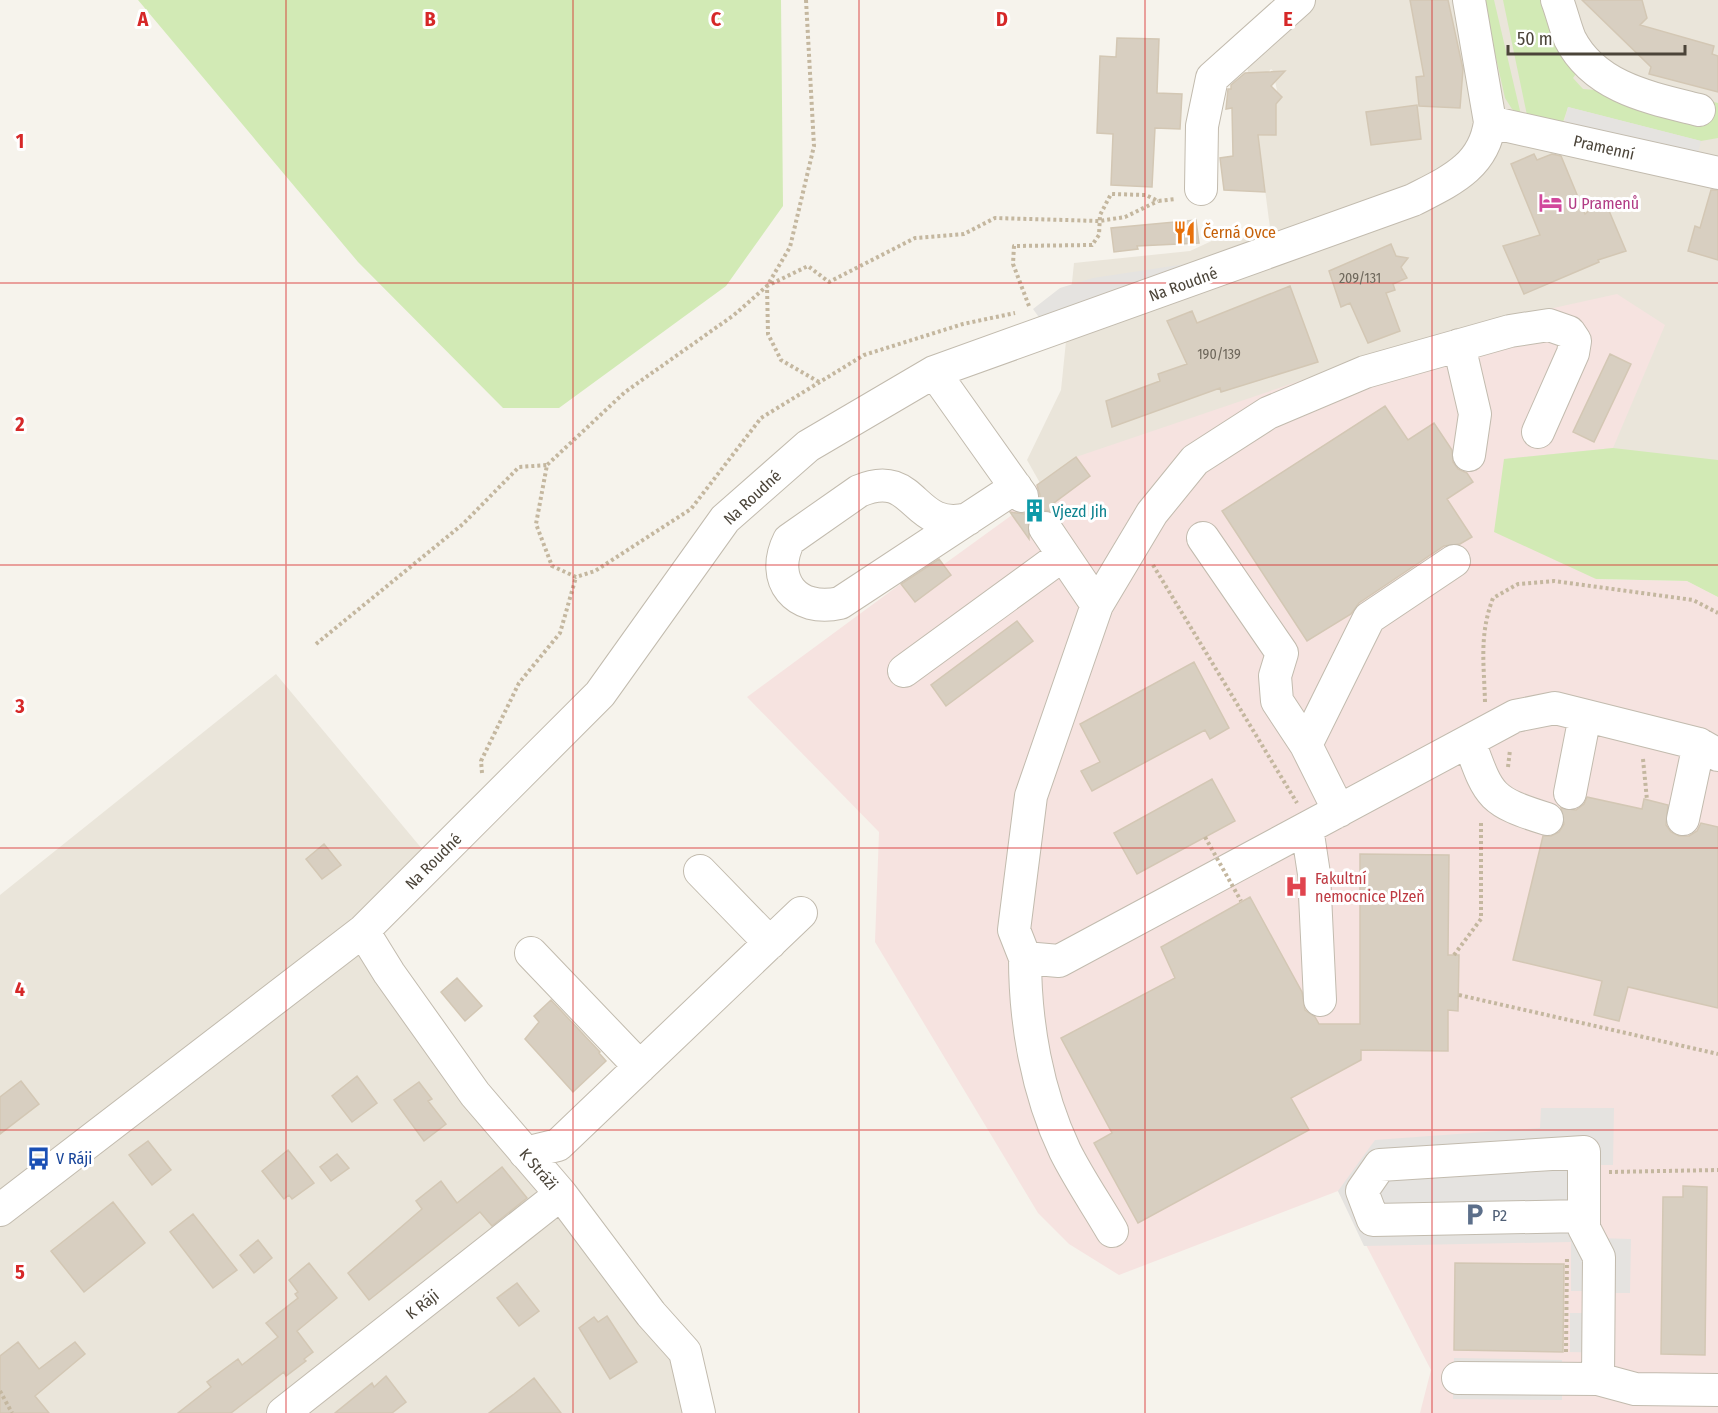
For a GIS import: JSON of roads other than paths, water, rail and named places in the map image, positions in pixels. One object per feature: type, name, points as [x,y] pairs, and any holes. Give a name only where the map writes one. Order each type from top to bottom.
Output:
[{"type":"street","points":[[1191,194],[1212,78],[1299,0]]},
{"type":"street","name":"Na Roudné","points":[[0,1210],[363,931],[600,694],[725,519],[808,446],[934,372],[1046,334],[1413,200],[1460,176],[1470,167],[1485,145],[1490,122],[1469,0]]},
{"type":"street","points":[[1557,0],[1571,40],[1599,75],[1637,94],[1699,110]]},
{"type":"street","name":"Pramenní","points":[[1490,122],[1718,173]]},
{"type":"street","points":[[1112,1232],[1065,1150],[1040,1079],[1025,1002],[1025,958],[1014,930],[1030,796],[1097,605],[1152,513],[1194,460],[1268,413],[1365,372],[1510,331],[1549,325],[1569,332],[1575,341],[1573,353],[1538,432]]},
{"type":"street","points":[[1460,345],[1475,414],[1469,455]]},
{"type":"street","points":[[934,372],[1019,491],[968,519],[840,603],[814,606],[791,592],[784,580],[781,566],[786,546],[800,531],[872,486],[886,484],[899,488],[930,516],[942,521],[968,519]]},
{"type":"street","points":[[910,556],[923,534],[923,520],[919,507]]},
{"type":"street","points":[[1045,528],[1097,605]]},
{"type":"street","points":[[1203,538],[1282,653],[1275,675],[1277,701],[1306,746],[1339,811]]},
{"type":"street","points":[[904,671],[1064,555]]},
{"type":"street","points":[[1306,746],[1369,618],[1454,561]]},
{"type":"street","points":[[1025,958],[1059,961],[1515,716],[1555,708],[1708,749],[1683,819]]},
{"type":"street","points":[[1570,792],[1585,716]]},
{"type":"street","points":[[1469,741],[1484,782],[1494,796],[1509,807],[1547,819]]},
{"type":"street","points":[[1307,828],[1314,874],[1320,1000]]},
{"type":"street","points":[[700,871],[770,943]]},
{"type":"street","points":[[525,1153],[558,1145],[801,914]]},
{"type":"street","name":"K Stráži","points":[[363,931],[389,973],[475,1094],[561,1194],[651,1314],[685,1352],[699,1413]]},
{"type":"street","points":[[531,953],[640,1067]]},
{"type":"street","points":[[1584,1215],[1373,1220],[1362,1191],[1380,1165],[1584,1152],[1584,1173],[1584,1215],[1584,1228],[1599,1257],[1598,1379]]},
{"type":"street","name":"K Ráji","points":[[283,1413],[561,1194]]},
{"type":"street","points":[[1458,1378],[1598,1379],[1635,1389],[1718,1390]]},
{"type":"place","name":"U Pramenů","points":[[1550,203]]},
{"type":"place","name":"Černá Ovce","points":[[1185,232]]},
{"type":"place","name":"Vjezd Jih","points":[[1034,511]]},
{"type":"place","name":"Fakultní nemocnice Plzeň","points":[[1297,887]]},
{"type":"place","name":"V Ráji","points":[[38,1158]]},
{"type":"place","name":"P2","points":[[1474,1215]]}]
